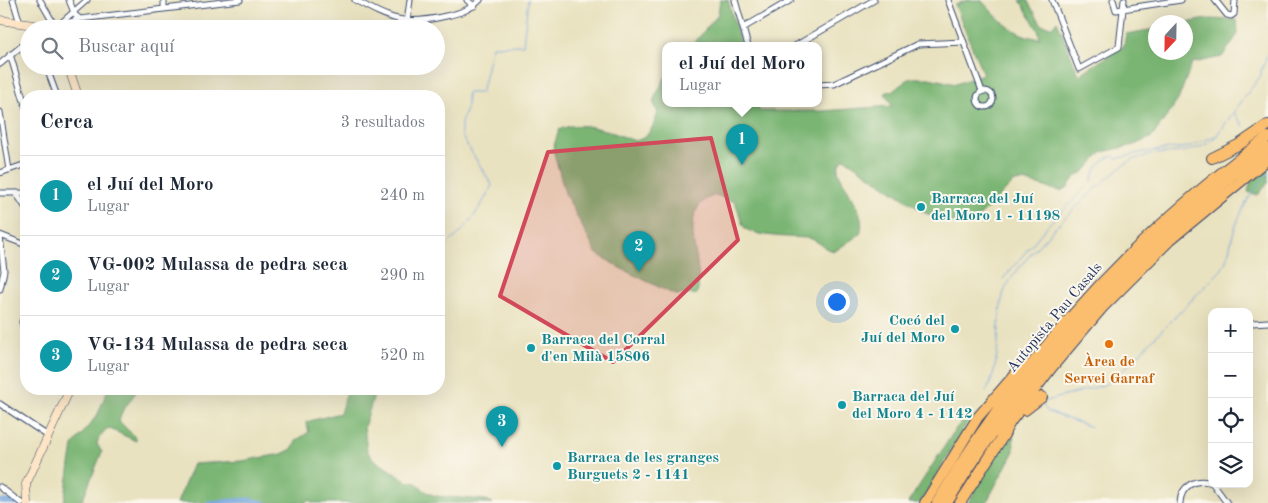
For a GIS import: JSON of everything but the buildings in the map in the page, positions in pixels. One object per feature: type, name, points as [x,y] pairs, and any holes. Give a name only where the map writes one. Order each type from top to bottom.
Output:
[{"type":"highway","points":[[1212,158],[1240,144],[1268,125]]},
{"type":"highway","name":"Autopista Pau Casals","points":[[937,503],[1000,405],[1094,288],[1170,216],[1237,159],[1268,137]]},
{"type":"highway","name":"Autopista Pau Casals","points":[[947,503],[977,455],[1016,399],[1097,300],[1181,218],[1268,148]]},
{"type":"highway","points":[[1240,190],[1268,160]]},
{"type":"highway","points":[[960,503],[1011,421],[1052,367],[1102,308],[1171,239],[1268,160]]},
{"type":"highway","points":[[925,503],[978,417],[1052,332],[1062,326]]},
{"type":"highway","points":[[1001,438],[1031,404],[1042,397]]},
{"type":"street","points":[[0,20],[20,24],[13,0]]},
{"type":"street","points":[[40,0],[47,14],[46,20]]},
{"type":"street","points":[[69,0],[73,11],[80,19]]},
{"type":"street","points":[[64,20],[86,0]]},
{"type":"street","points":[[164,0],[164,9]]},
{"type":"street","points":[[76,20],[240,0]]},
{"type":"street","points":[[355,0],[381,14],[400,20]]},
{"type":"street","points":[[407,20],[410,0]]},
{"type":"street","points":[[467,0],[474,6]]},
{"type":"street","points":[[429,20],[464,12],[480,0]]},
{"type":"street","points":[[735,0],[747,42]]},
{"type":"street","points":[[743,28],[791,0]]},
{"type":"street","points":[[802,42],[874,0]]},
{"type":"street","points":[[948,0],[982,90]]},
{"type":"street","points":[[1052,0],[1079,69],[1119,46],[1124,0]]},
{"type":"street","points":[[1113,0],[1116,10],[1181,0]]},
{"type":"street","points":[[1215,0],[1227,16],[1234,14],[1235,0]]},
{"type":"street","points":[[822,86],[834,84],[918,44],[964,42]]},
{"type":"street","points":[[0,64],[20,47]]},
{"type":"street","points":[[10,54],[21,90]]},
{"type":"street","points":[[49,75],[55,90]]},
{"type":"street","points":[[71,75],[76,90]]},
{"type":"street","points":[[0,112],[9,170]]},
{"type":"street","points":[[0,173],[20,166]]},
{"type":"street","points":[[0,193],[20,193]]},
{"type":"street","points":[[16,193],[20,199]]},
{"type":"street","points":[[0,289],[4,271],[0,236],[20,243]]},
{"type":"street","points":[[1253,323],[1268,322]]},
{"type":"street","points":[[27,503],[26,484],[67,395]]},
{"type":"street","points":[[0,404],[48,436]]},
{"type":"street","points":[[1180,503],[1184,488],[1194,482],[1208,482]]},
{"type":"street","points":[[0,487],[21,503]]},
{"type":"street","points":[[1216,488],[1227,503]]},
{"type":"highlighted area","points":[[711,138],[738,240],[613,362],[500,296],[548,152]]},
{"type":"green space","points":[[720,0],[728,0],[740,42],[695,42],[718,14]]},
{"type":"green space","points":[[967,0],[981,0],[1007,25],[1023,34],[1040,38],[1038,30],[1020,0],[1027,0],[1042,25],[1052,27],[1057,21],[1079,75],[1124,46],[1126,34],[1148,30],[1148,60],[1193,60],[1193,22],[1207,19],[1237,20],[1238,34],[1222,57],[1192,63],[1178,100],[1152,137],[1134,145],[1102,152],[1086,170],[1074,178],[1067,188],[1060,191],[1023,181],[1014,182],[982,214],[970,221],[950,222],[925,213],[844,158],[839,164],[838,171],[858,209],[861,217],[861,226],[860,234],[835,251],[807,238],[765,235],[750,231],[743,225],[735,202],[716,195],[703,202],[696,212],[693,224],[699,281],[697,294],[676,295],[620,268],[596,253],[565,193],[553,149],[559,130],[568,127],[587,126],[597,128],[635,141],[644,137],[650,131],[658,113],[653,101],[662,84],[662,107],[758,107],[759,111],[822,111],[892,106],[885,93],[894,90],[910,78],[929,78],[956,84],[983,74],[955,5]]},
{"type":"green space","points":[[1268,166],[1268,183],[1258,195],[1248,192],[1250,184]]},
{"type":"green space","points":[[106,395],[134,395],[122,412],[119,421],[136,438],[136,441],[108,428],[101,435],[97,444],[102,452],[81,503],[64,503],[73,446],[98,414]]},
{"type":"green space","points":[[346,395],[374,395],[364,427],[367,451],[373,459],[408,482],[415,482],[425,491],[435,496],[486,500],[493,503],[312,503],[310,500],[305,503],[177,503],[193,464],[242,461],[282,454],[292,449],[297,440],[309,432],[306,422],[340,413]]},
{"type":"green space","points":[[972,414],[920,503],[908,503],[957,427]]},
{"type":"green space","points":[[1013,433],[1014,451],[986,503],[968,503],[995,456]]},
{"type":"waterway","points":[[445,245],[463,230],[483,203],[492,185],[461,135],[461,123],[467,106],[467,93],[481,93],[492,46],[523,45],[528,0]]},
{"type":"waterway","points":[[986,392],[995,368],[1003,295],[1009,282],[1021,266],[1076,207],[1124,165],[1146,156],[1193,149],[1214,139],[1261,75],[1268,54]]},
{"type":"waterway","points":[[1234,113],[1244,126]]},
{"type":"waterway","points":[[1003,279],[1049,224],[1092,181],[1102,162],[1113,156],[1116,159],[1143,152],[1189,147],[1215,136]]},
{"type":"waterway","points":[[1091,427],[1048,412],[1043,402],[1104,385],[1116,377],[1222,269],[1244,208],[1252,193],[1268,174]]},
{"type":"waterway","points":[[209,503],[248,500],[265,503]]},
{"type":"waterway","points":[[0,501],[15,503]]},
{"type":"place","name":"el Juí del Moro","points":[[742,165]]},
{"type":"place","name":"Barraca del Juí del Moro 1 - 11198","points":[[921,207]]},
{"type":"place","name":"VG-002 Mulassa de pedra seca","points":[[639,272]]},
{"type":"place","name":"Cocó del Juí del Moro","points":[[955,329]]},
{"type":"place","name":"Àrea de Servei Garraf","points":[[1109,344]]},
{"type":"place","name":"Barraca del Corral d'en Milà 15806","points":[[531,348]]},
{"type":"place","name":"Barraca del Juí del Moro 4 - 1142","points":[[842,405]]},
{"type":"place","name":"VG-134 Mulassa de pedra seca","points":[[502,447]]},
{"type":"place","name":"Barraca de les granges Burguets 2 - 1141","points":[[557,466]]}]
